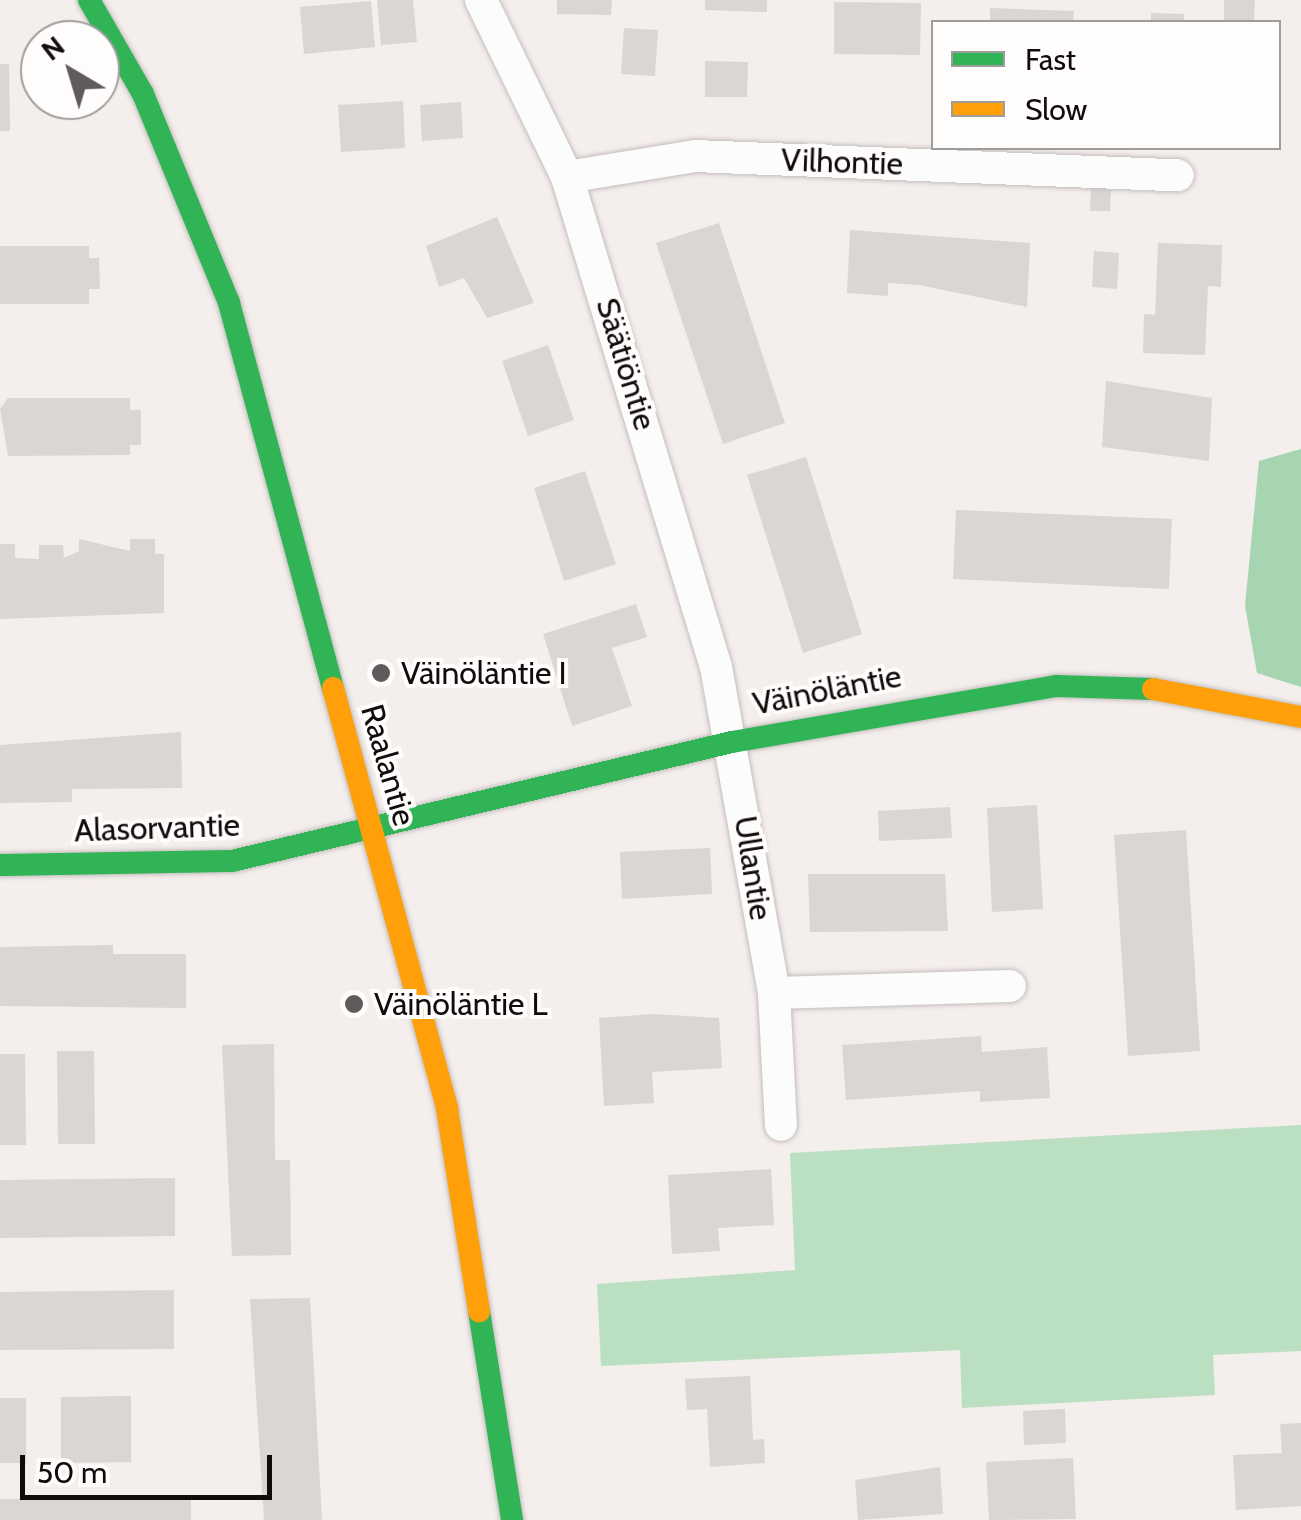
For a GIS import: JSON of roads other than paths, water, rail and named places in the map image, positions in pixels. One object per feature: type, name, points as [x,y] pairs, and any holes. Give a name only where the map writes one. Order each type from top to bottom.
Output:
[{"type":"street","name":"Raalantie","points":[[90,0],[157,126],[229,303],[447,1109],[512,1520]]},
{"type":"street","name":"Säätiöntie","points":[[481,0],[567,177],[672,512],[732,742]]},
{"type":"street","name":"Vilhontie","points":[[567,177],[695,156],[1178,175]]},
{"type":"street","name":"Väinöläntie","points":[[372,828],[732,742],[1056,686],[1182,690],[1301,716]]},
{"type":"street","name":"Ullantie","points":[[732,742],[774,994],[780,1126]]},
{"type":"street","name":"Alasorvantie","points":[[0,865],[232,862],[372,828]]},
{"type":"street","points":[[774,994],[1010,986]]},
{"type":"place","name":"Väinöläntie I","points":[[381,673]]},
{"type":"place","name":"Väinöläntie L","points":[[354,1004]]}]
